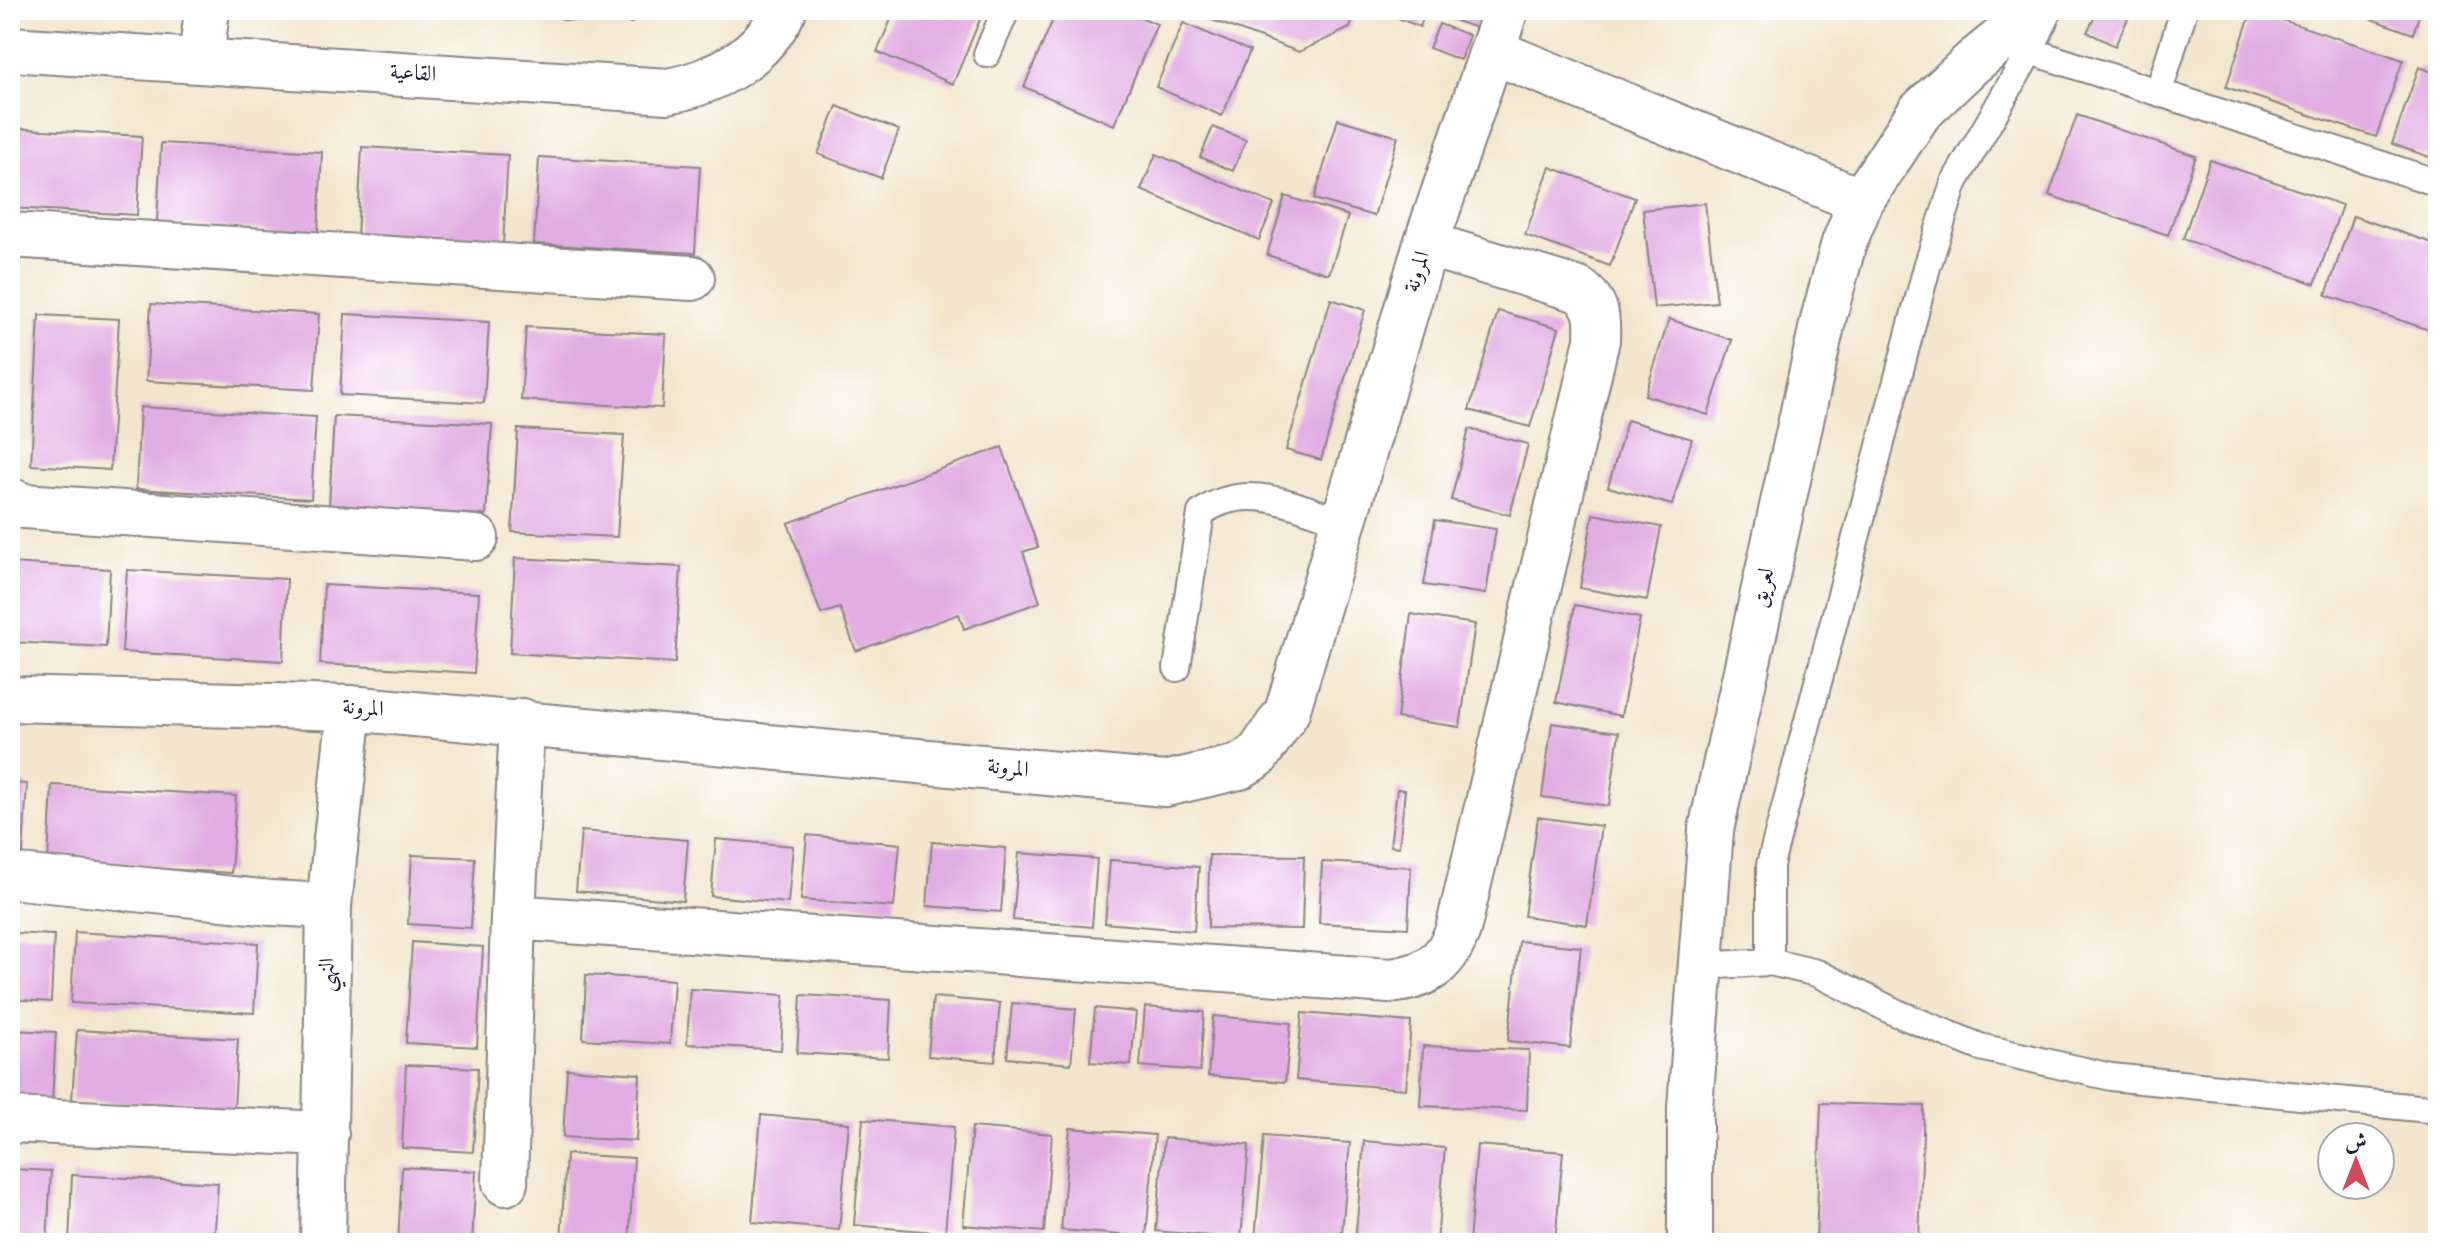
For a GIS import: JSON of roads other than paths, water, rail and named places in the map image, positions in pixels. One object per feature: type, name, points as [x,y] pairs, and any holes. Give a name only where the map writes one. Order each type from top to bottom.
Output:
[{"type":"street","points":[[201,60],[207,10]]},
{"type":"street","name":"القاعية","points":[[10,49],[668,91],[700,85],[723,73],[767,39],[784,10]]},
{"type":"street","name":"المرونة","points":[[10,699],[350,708],[522,721],[1165,784],[1239,767],[1257,756],[1287,712],[1426,244],[1506,10]]},
{"type":"street","name":"لعريق","points":[[1690,1243],[1690,1107],[1711,830],[1824,316],[1844,243],[1861,201],[1919,113],[1973,62],[2034,31]]},
{"type":"street","points":[[1492,51],[1861,201]]},
{"type":"street","points":[[10,235],[692,278]]},
{"type":"street","points":[[513,917],[1389,981],[1415,978],[1438,966],[1450,950],[1458,930],[1597,340],[1598,316],[1591,299],[1579,290],[1426,244]]},
{"type":"street","points":[[10,500],[24,506],[476,538]]},
{"type":"street","name":"النهي","points":[[323,1243],[329,906],[350,708]]},
{"type":"street","points":[[505,1183],[522,721]]},
{"type":"street","points":[[10,876],[271,903],[329,906]]},
{"type":"street","points":[[10,1120],[326,1134]]},
{"type":"lane","points":[[987,54],[1006,10]]},
{"type":"lane","name":"لعريق","points":[[1770,962],[1770,865],[1927,267],[1954,183],[2034,31],[2049,10]]},
{"type":"lane","points":[[2159,91],[2184,10]]},
{"type":"lane","points":[[2034,31],[2159,91],[2438,183]]},
{"type":"lane","points":[[1177,668],[1201,513],[1219,499],[1259,495],[1344,522]]},
{"type":"lane","points":[[1700,966],[1770,962],[1817,973],[1980,1047],[2111,1077],[2438,1110]]}]
